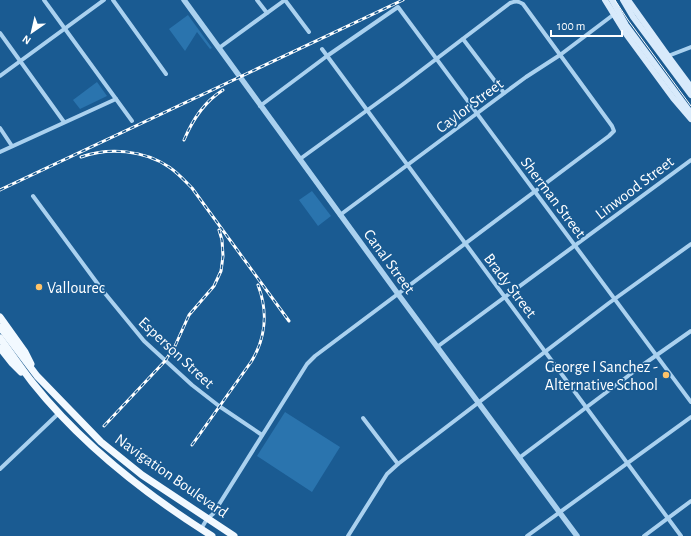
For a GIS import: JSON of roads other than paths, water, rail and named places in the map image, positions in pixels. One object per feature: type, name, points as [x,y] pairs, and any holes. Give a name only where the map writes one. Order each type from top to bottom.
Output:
[{"type":"main road","points":[[605,0],[613,15],[667,91],[691,119]]},
{"type":"main road","points":[[612,0],[626,25],[691,113]]},
{"type":"main road","points":[[623,0],[633,17],[691,95]]},
{"type":"main road","points":[[631,1],[691,87]]},
{"type":"main road","points":[[0,317],[25,352],[38,376]]},
{"type":"main road","name":"Navigation Boulevard","points":[[0,327],[38,376],[101,442],[142,475],[234,536]]},
{"type":"main road","name":"Navigation Boulevard","points":[[0,338],[31,382],[77,433],[135,483],[169,508],[212,536]]},
{"type":"main road","points":[[0,349],[31,382]]},
{"type":"main road","points":[[59,413],[64,404]]},
{"type":"main road","points":[[169,508],[175,498]]},
{"type":"street","points":[[44,0],[132,121]]},
{"type":"street","points":[[0,76],[104,0]]},
{"type":"street","points":[[113,0],[166,74]]},
{"type":"street","name":"Canal Street","points":[[184,0],[437,348],[577,536]]},
{"type":"street","points":[[257,0],[267,13]]},
{"type":"street","points":[[219,48],[285,0],[309,32]]},
{"type":"street","points":[[201,529],[207,519],[213,514],[307,364],[315,356],[535,192],[614,131],[612,126],[523,4],[519,1],[515,1],[510,3],[300,159]]},
{"type":"street","name":"Sherman Street","points":[[327,56],[398,7],[691,402]]},
{"type":"street","name":"Caylor Street","points":[[340,214],[613,15]]},
{"type":"street","points":[[0,33],[64,122]]},
{"type":"street","points":[[463,39],[504,93]]},
{"type":"street","points":[[668,56],[691,47]]},
{"type":"street","name":"Brady Street","points":[[322,49],[681,536]]},
{"type":"street","points":[[260,106],[327,56]]},
{"type":"street","points":[[0,152],[116,99]]},
{"type":"street","points":[[0,128],[12,146]]},
{"type":"street","name":"Linwood Street","points":[[437,348],[691,160]]},
{"type":"street","name":"Esperson Street","points":[[33,196],[103,291],[144,341],[192,385],[262,435]]},
{"type":"street","points":[[348,536],[388,474],[398,464],[614,299],[691,244]]},
{"type":"street","points":[[519,458],[691,331]]},
{"type":"street","points":[[0,469],[59,413]]},
{"type":"street","points":[[527,536],[691,417]]},
{"type":"street","points":[[363,418],[398,464]]},
{"type":"street","points":[[644,536],[691,501]]},
{"type":"tram line","points":[[615,0],[691,106]]},
{"type":"railway","points":[[0,190],[403,0]]},
{"type":"railway","points":[[184,140],[191,125],[200,112],[210,100],[223,90]]},
{"type":"railway","points":[[81,157],[103,152],[126,152],[149,157],[172,169],[192,188],[289,321]]},
{"type":"railway","points":[[104,426],[165,361],[175,346],[189,315],[214,286],[221,271],[223,256],[222,240],[219,230]]},
{"type":"railway","points":[[192,445],[251,362],[260,344],[264,324],[264,314],[258,285]]},
{"type":"place","name":"Vallourec","points":[[39,287]]},
{"type":"place","name":"George I Sanchez - Alternative School","points":[[666,375]]}]
